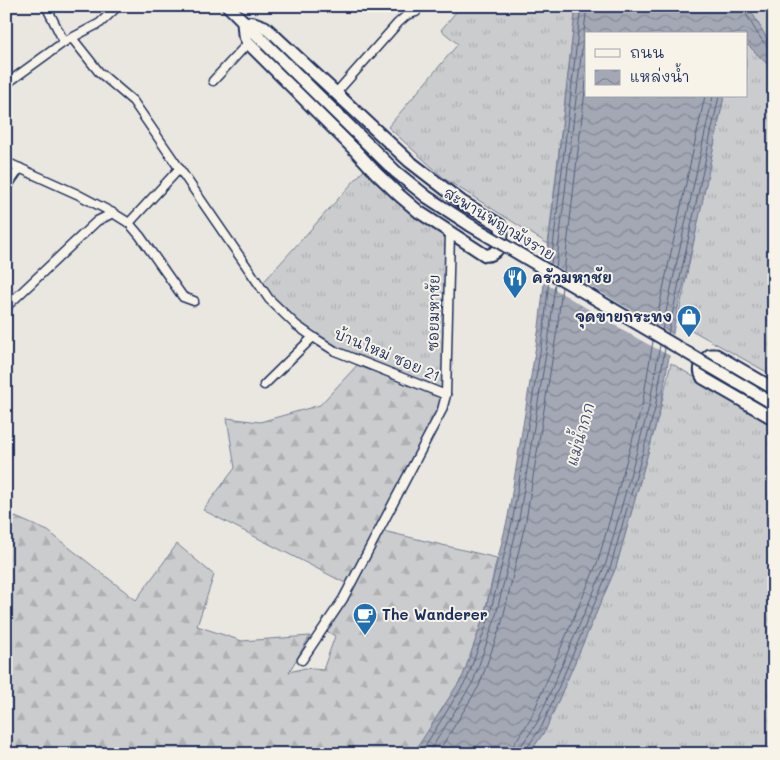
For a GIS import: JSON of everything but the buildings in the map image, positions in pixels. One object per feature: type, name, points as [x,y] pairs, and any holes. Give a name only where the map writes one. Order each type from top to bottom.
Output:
[{"type":"main road","name":"สะพานพญามังราย","points":[[228,6],[396,172],[427,197],[478,230],[774,404]]},
{"type":"main road","points":[[243,22],[265,27],[409,161],[448,192],[500,225],[503,230],[503,238],[495,253],[490,256],[485,255],[419,212],[376,173],[248,43],[244,34],[243,22]]},
{"type":"main road","points":[[774,389],[716,355],[710,355],[702,363],[700,371],[703,378],[774,419]]},
{"type":"street","points":[[46,6],[64,42]]},
{"type":"street","points":[[6,84],[64,42],[100,23],[118,6]]},
{"type":"street","points":[[336,93],[398,23],[407,15],[416,12]]},
{"type":"street","name":"บ้านใหม่ ซอย 21","points":[[72,38],[98,72],[133,102],[269,299],[296,325],[335,351],[446,395],[442,410],[343,599],[302,660]]},
{"type":"street","points":[[212,81],[248,43]]},
{"type":"street","points":[[6,162],[113,213],[129,223],[182,296],[194,301]]},
{"type":"street","points":[[6,188],[20,168]]},
{"type":"street","points":[[129,223],[179,169]]},
{"type":"street","points":[[6,307],[97,221],[113,213]]},
{"type":"street","name":"ซอยมหาชัย","points":[[446,395],[450,232]]},
{"type":"street","points":[[264,385],[313,338]]},
{"type":"green space","points":[[461,6],[576,6],[548,244],[445,179],[388,127],[458,44],[441,30]]},
{"type":"green space","points":[[748,6],[774,6],[774,33],[769,42]]},
{"type":"green space","points":[[748,46],[774,71],[774,376],[677,322],[724,98],[748,98]]},
{"type":"green space","points":[[364,170],[450,232],[446,395],[335,351],[296,325],[260,286]]},
{"type":"green space","points":[[361,361],[446,395],[379,530],[497,558],[484,616],[463,676],[416,752],[413,754],[6,754],[6,513],[48,531],[136,600],[177,544],[214,575],[197,626],[242,641],[310,636],[289,672],[305,668],[323,670],[335,636],[323,629],[349,585],[203,510],[235,468],[227,418],[260,422],[320,405]]},
{"type":"green space","points":[[671,363],[774,426],[774,754],[529,754],[546,729],[616,567],[660,410]]},
{"type":"water","name":"แม่น้ำกก","points":[[576,6],[748,6],[769,42],[774,47],[774,71],[748,46],[748,32],[585,32],[585,98],[724,98],[699,218],[675,321],[660,410],[616,567],[546,729],[529,754],[413,754],[463,676],[484,616],[508,517],[539,327]]},
{"type":"pier","points":[[544,259],[675,336],[672,357],[541,281]]},
{"type":"place","name":"ครัวมหาชัย","points":[[515,299]]},
{"type":"place","name":"จุดขายกระทง","points":[[689,338]]},
{"type":"place","name":"The Wanderer","points":[[365,636]]}]
